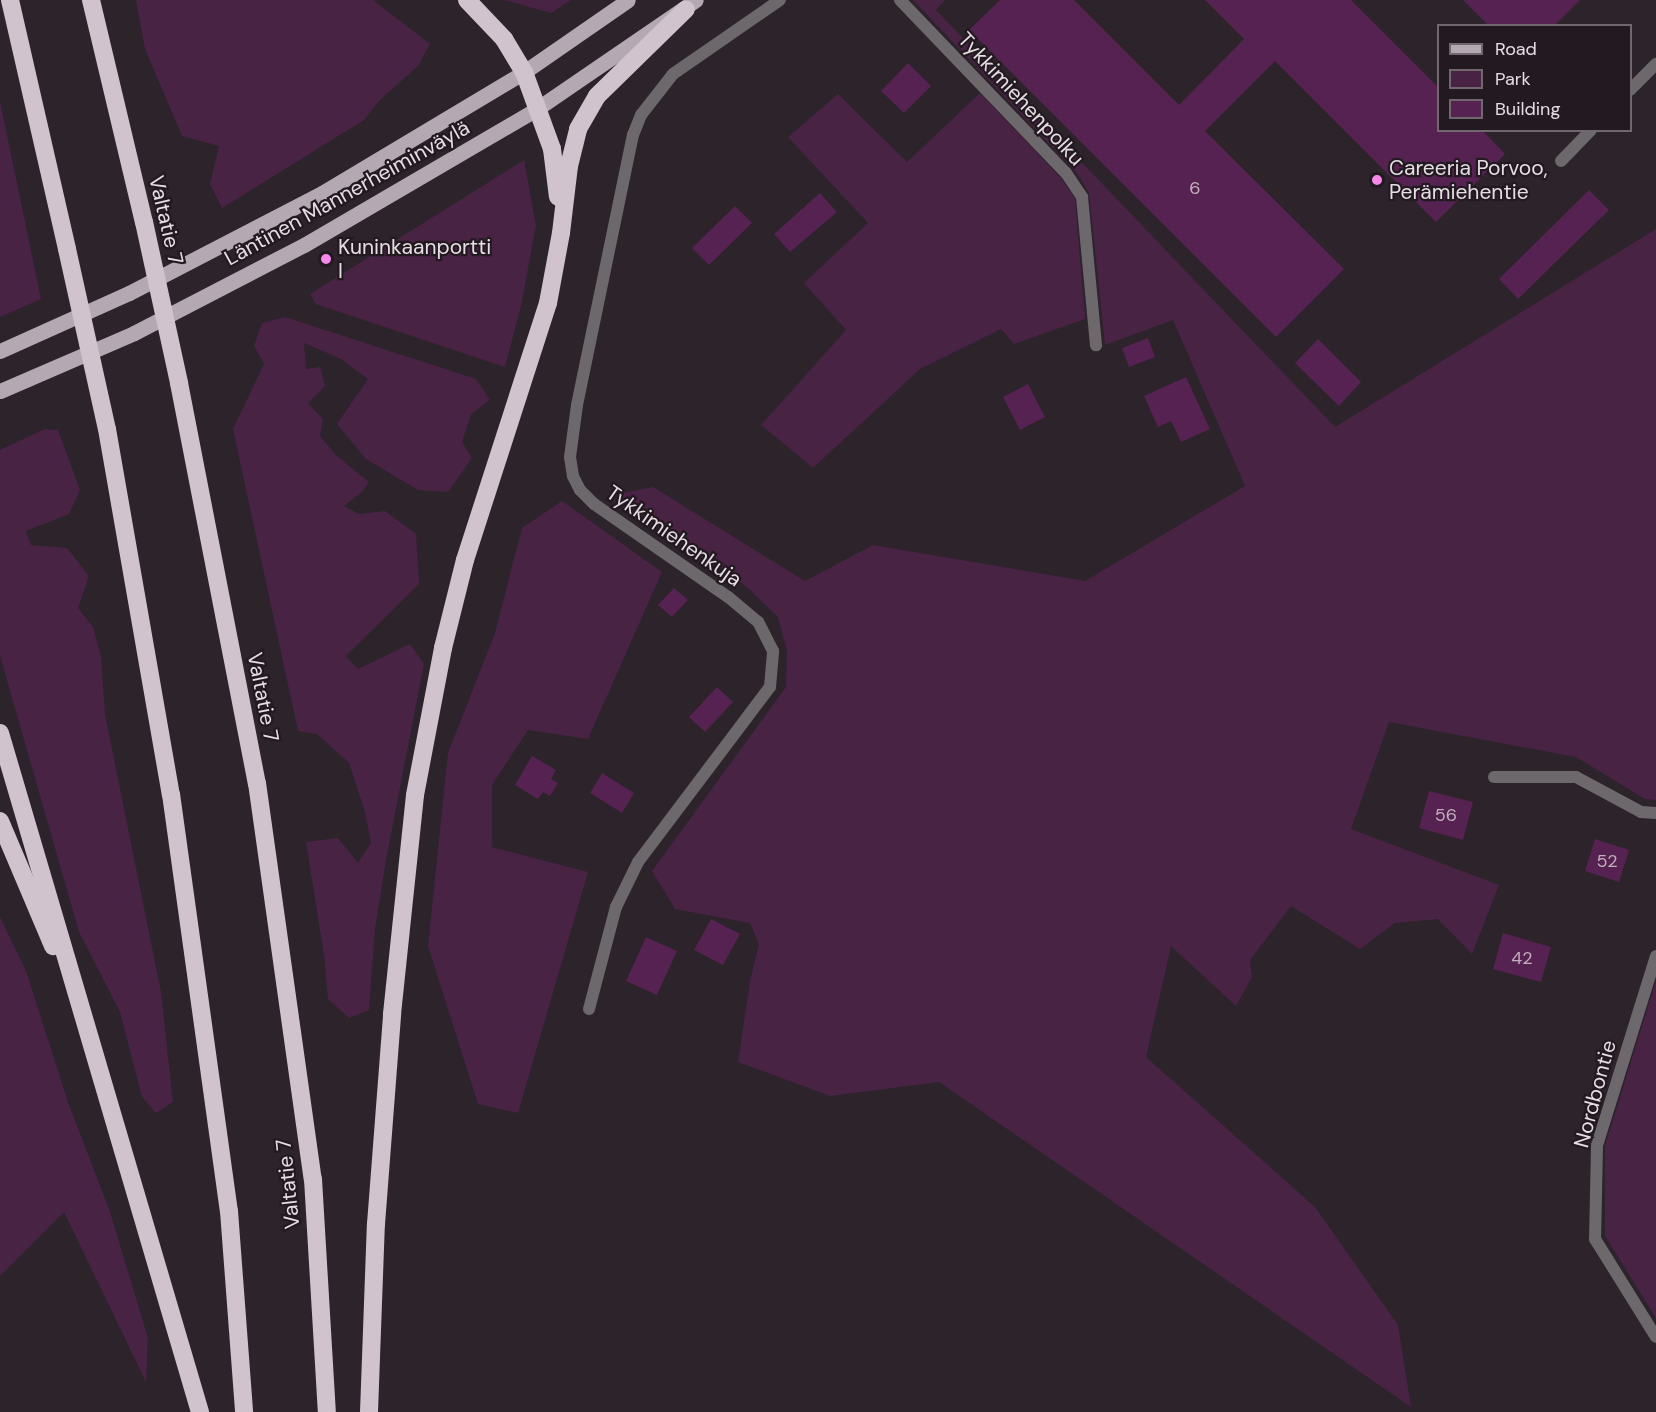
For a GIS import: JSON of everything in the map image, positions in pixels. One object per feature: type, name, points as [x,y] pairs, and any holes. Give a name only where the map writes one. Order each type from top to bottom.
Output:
[{"type":"highway","points":[[10,0],[108,429],[171,794],[226,1188],[244,1412]]},
{"type":"highway","name":"Valtatie 7","points":[[91,0],[144,222],[179,384],[257,783],[313,1179],[327,1412]]},
{"type":"highway","points":[[467,0],[504,39],[524,72],[552,149],[561,233]]},
{"type":"highway","points":[[369,1412],[376,1224],[392,1014],[415,795],[443,648],[465,560],[548,303],[561,233],[569,166],[578,129],[597,96],[691,4]]},
{"type":"highway","points":[[0,733],[100,1066],[200,1412]]},
{"type":"highway","points":[[0,821],[100,1066]]},
{"type":"main road","name":"Läntinen Mannerheiminväylä","points":[[0,351],[129,292],[322,193],[524,72],[628,0]]},
{"type":"main road","name":"Läntinen Mannerheiminväylä","points":[[0,391],[134,333],[304,245],[538,108],[691,4]]},
{"type":"street","name":"Tykkimiehenkuja","points":[[589,1009],[616,907],[638,862],[770,687],[773,651],[758,622],[728,597],[594,504],[580,490],[573,476],[570,457],[577,405],[633,135],[641,115],[673,74],[780,0]]},
{"type":"street","name":"Tykkimiehenpolku","points":[[900,0],[1066,173],[1082,196],[1096,345]]},
{"type":"street","points":[[1632,88],[1656,64]]},
{"type":"street","points":[[1561,161],[1589,132]]},
{"type":"street","points":[[1494,777],[1576,777],[1641,812],[1656,813]]},
{"type":"street","name":"Nordbontie","points":[[1656,956],[1597,1146],[1595,1239],[1656,1337]]},
{"type":"green space","points":[[136,0],[373,0],[430,44],[418,66],[380,100],[364,120],[222,208],[210,184],[219,146],[182,136],[145,49]]},
{"type":"green space","points":[[504,0],[571,0],[551,13]]},
{"type":"green space","points":[[913,0],[945,0],[936,10],[1335,427],[1656,229],[1656,800],[1645,799],[1576,757],[1389,722],[1351,829],[1499,885],[1472,954],[1438,919],[1395,923],[1360,949],[1291,906],[1250,960],[1252,977],[1236,1006],[1171,946],[1146,1057],[1315,1207],[1398,1325],[1411,1407],[939,1082],[830,1096],[738,1062],[750,981],[759,944],[750,923],[675,909],[652,871],[786,687],[787,651],[778,617],[747,587],[617,494],[653,487],[805,581],[873,545],[1085,581],[1245,486],[1173,320],[1105,345],[1089,193],[1077,173]]},
{"type":"green space","points":[[980,93],[1060,177],[1075,198],[1085,319],[1014,344],[1001,329],[920,369],[813,468],[761,425],[846,330],[804,283],[868,223],[788,137],[838,94],[907,162]]},
{"type":"green space","points":[[0,101],[41,299],[0,317]]},
{"type":"green space","points":[[524,160],[536,226],[521,306],[505,367],[316,304],[310,294]]},
{"type":"green space","points":[[285,317],[476,379],[490,400],[471,414],[462,442],[472,458],[448,492],[418,490],[366,459],[337,424],[368,379],[341,359],[304,343],[306,369],[320,367],[325,386],[308,403],[323,419],[320,436],[336,455],[369,482],[362,492],[344,506],[359,514],[385,511],[416,534],[419,584],[346,656],[358,669],[410,644],[424,664],[375,929],[369,1010],[349,1018],[328,999],[324,955],[306,842],[338,838],[358,863],[371,843],[365,812],[349,763],[317,734],[298,731],[233,429],[264,364],[254,346],[262,323]]},
{"type":"green space","points":[[45,429],[58,430],[80,490],[69,514],[26,531],[31,545],[67,548],[89,576],[78,608],[93,627],[101,657],[105,714],[161,992],[173,1102],[156,1113],[142,1097],[120,1012],[79,932],[0,656],[0,450]]},
{"type":"green space","points":[[562,501],[662,572],[588,739],[528,730],[492,785],[492,847],[588,872],[518,1113],[478,1104],[428,946],[448,753],[495,633],[522,528]]},
{"type":"green space","points":[[0,917],[26,971],[68,1102],[110,1212],[148,1338],[146,1382],[64,1212],[0,1276]]},
{"type":"green space","points":[[1656,981],[1656,1318],[1605,1236],[1605,1146]]},
{"type":"building","points":[[1000,0],[1074,0],[1179,105],[1244,39],[1205,0],[1351,0],[1437,86],[1437,132],[1484,132],[1505,154],[1436,222],[1275,61],[1205,131],[1344,269],[1276,337],[969,30]]},
{"type":"building","points":[[1463,0],[1580,0],[1556,24],[1487,24]]},
{"type":"building","points":[[908,63],[931,86],[904,113],[881,91]]},
{"type":"building","points":[[1589,190],[1609,210],[1518,299],[1499,279]]},
{"type":"building","points":[[820,193],[837,212],[790,252],[774,234]]},
{"type":"building","points":[[735,206],[752,223],[709,265],[692,248]]},
{"type":"building","points":[[1148,338],[1155,357],[1129,367],[1122,348]]},
{"type":"building","points":[[1318,339],[1361,382],[1339,406],[1295,363]]},
{"type":"building","points":[[1186,377],[1210,429],[1181,442],[1171,421],[1158,427],[1144,396]]},
{"type":"building","points":[[1028,384],[1045,417],[1020,430],[1003,397]]},
{"type":"building","points":[[674,588],[688,600],[672,617],[658,605]]},
{"type":"building","points":[[717,687],[733,702],[705,732],[689,717]]},
{"type":"building","points":[[532,756],[556,770],[551,779],[558,783],[550,796],[543,792],[538,799],[515,785]]},
{"type":"building","points":[[602,773],[634,793],[622,813],[590,793]]},
{"type":"building","points":[[1429,791],[1473,802],[1463,840],[1419,828]]},
{"type":"building","points":[[1595,839],[1629,850],[1619,882],[1585,871]]},
{"type":"building","points":[[711,919],[740,934],[723,965],[694,950]]},
{"type":"building","points":[[1503,933],[1551,947],[1541,982],[1493,969]]},
{"type":"building","points":[[646,937],[677,951],[657,995],[626,981]]},
{"type":"place","name":"Careeria Porvoo, Perämiehentie","points":[[1377,180]]},
{"type":"place","name":"Kuninkaanportti I","points":[[326,259]]}]
